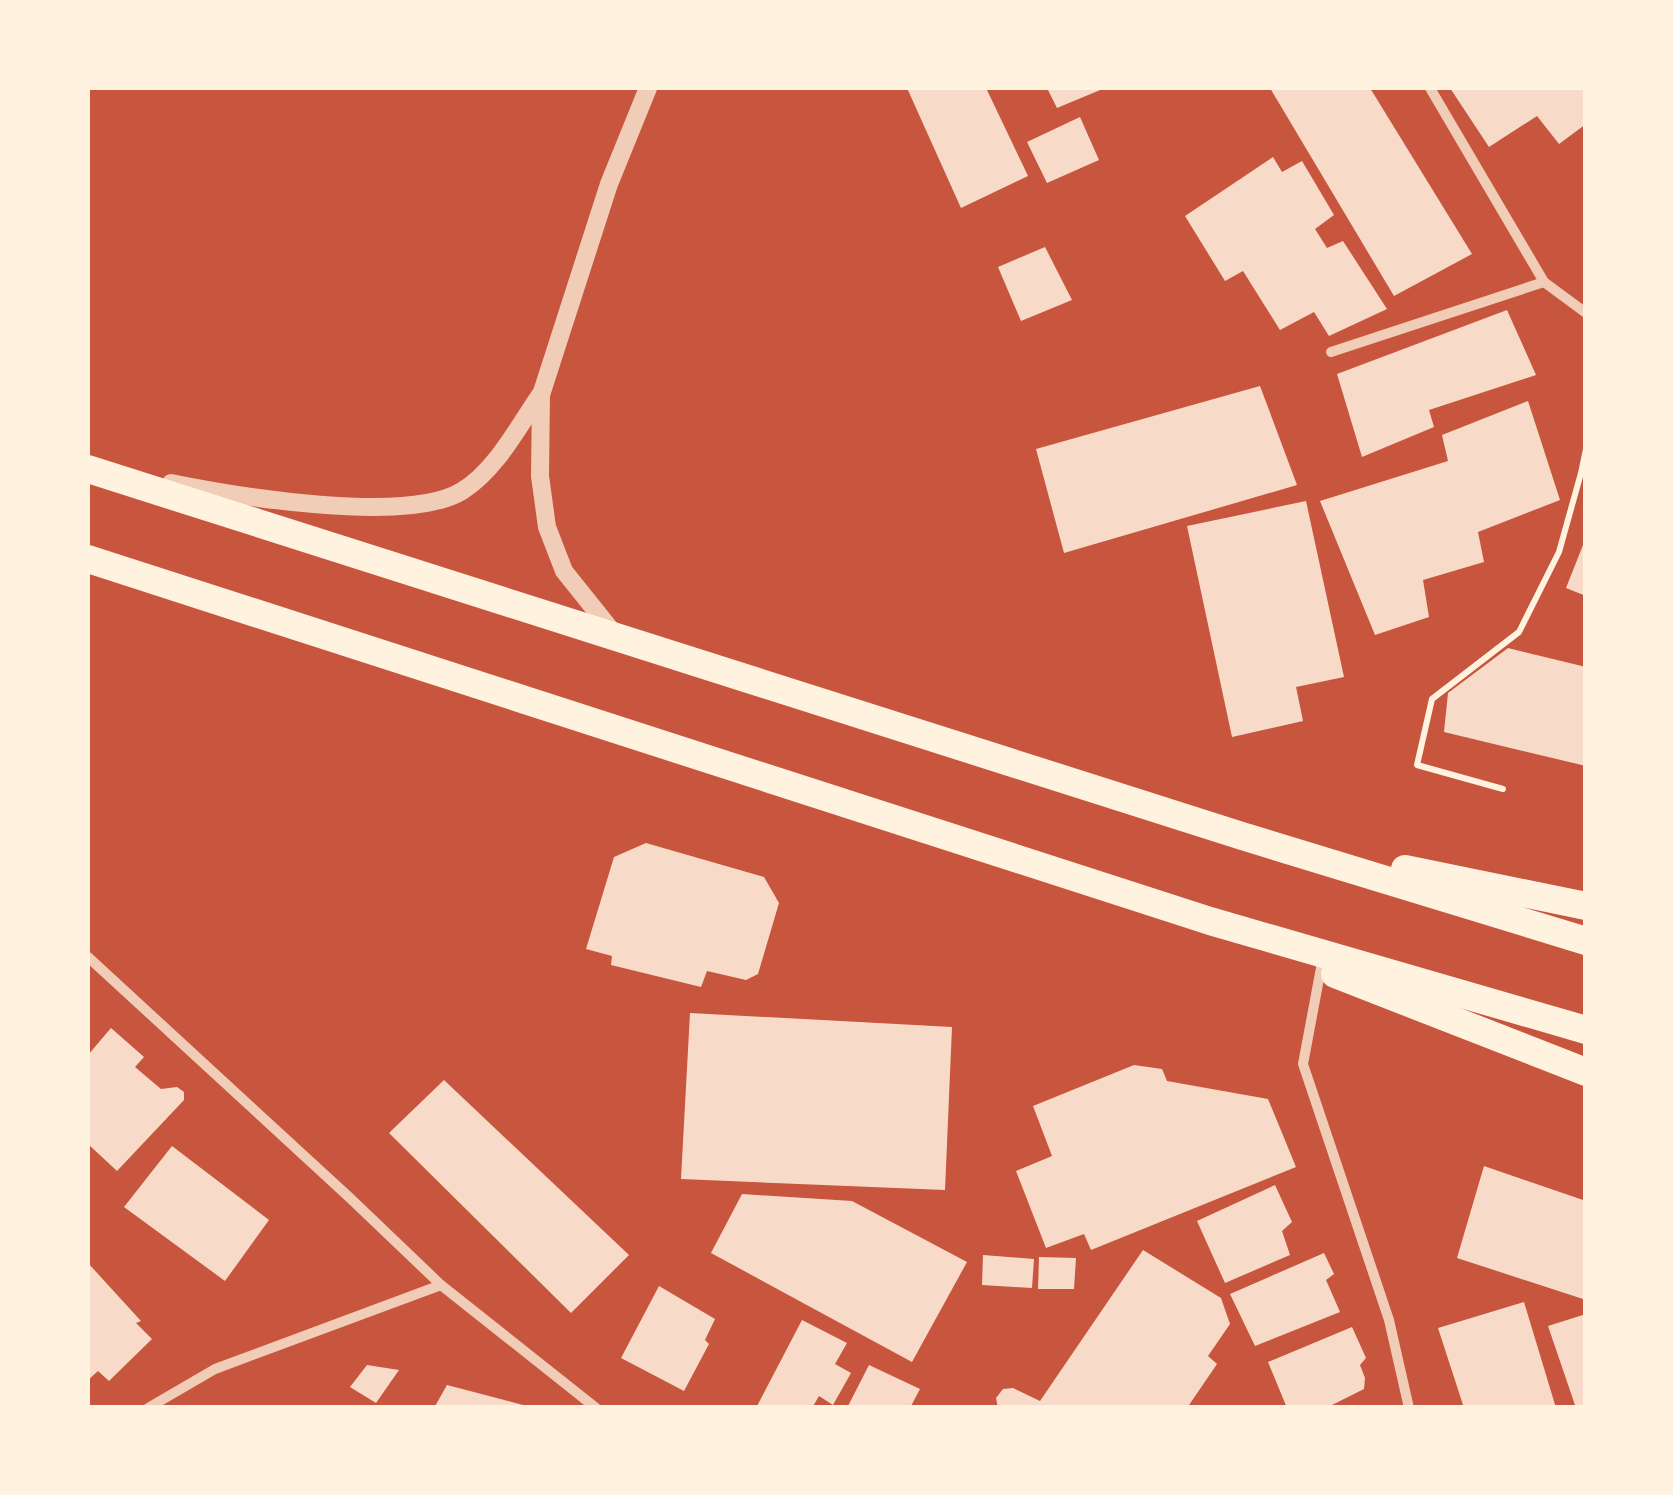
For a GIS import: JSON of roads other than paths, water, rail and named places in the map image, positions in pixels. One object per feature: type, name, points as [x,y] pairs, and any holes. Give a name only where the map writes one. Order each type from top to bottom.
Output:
[{"type":"highway","points":[[88,468],[1242,836],[1586,941]]},
{"type":"highway","points":[[88,559],[1210,921],[1586,1030]]},
{"type":"highway","points":[[1242,836],[1586,906]]},
{"type":"highway","points":[[1210,921],[1586,1072]]},
{"type":"street","points":[[88,468],[208,490],[336,505],[415,504],[461,492],[497,456],[540,395],[609,184],[648,88]]},
{"type":"street","points":[[1430,88],[1544,282],[1586,313]]},
{"type":"street","points":[[1331,352],[1544,282]]},
{"type":"street","points":[[540,395],[540,476],[547,528],[564,570],[616,636]]},
{"type":"street","points":[[88,957],[441,1285],[596,1408]]},
{"type":"street","points":[[1321,968],[1303,1064],[1389,1320],[1409,1408]]},
{"type":"street","points":[[148,1408],[215,1369],[441,1285]]}]
